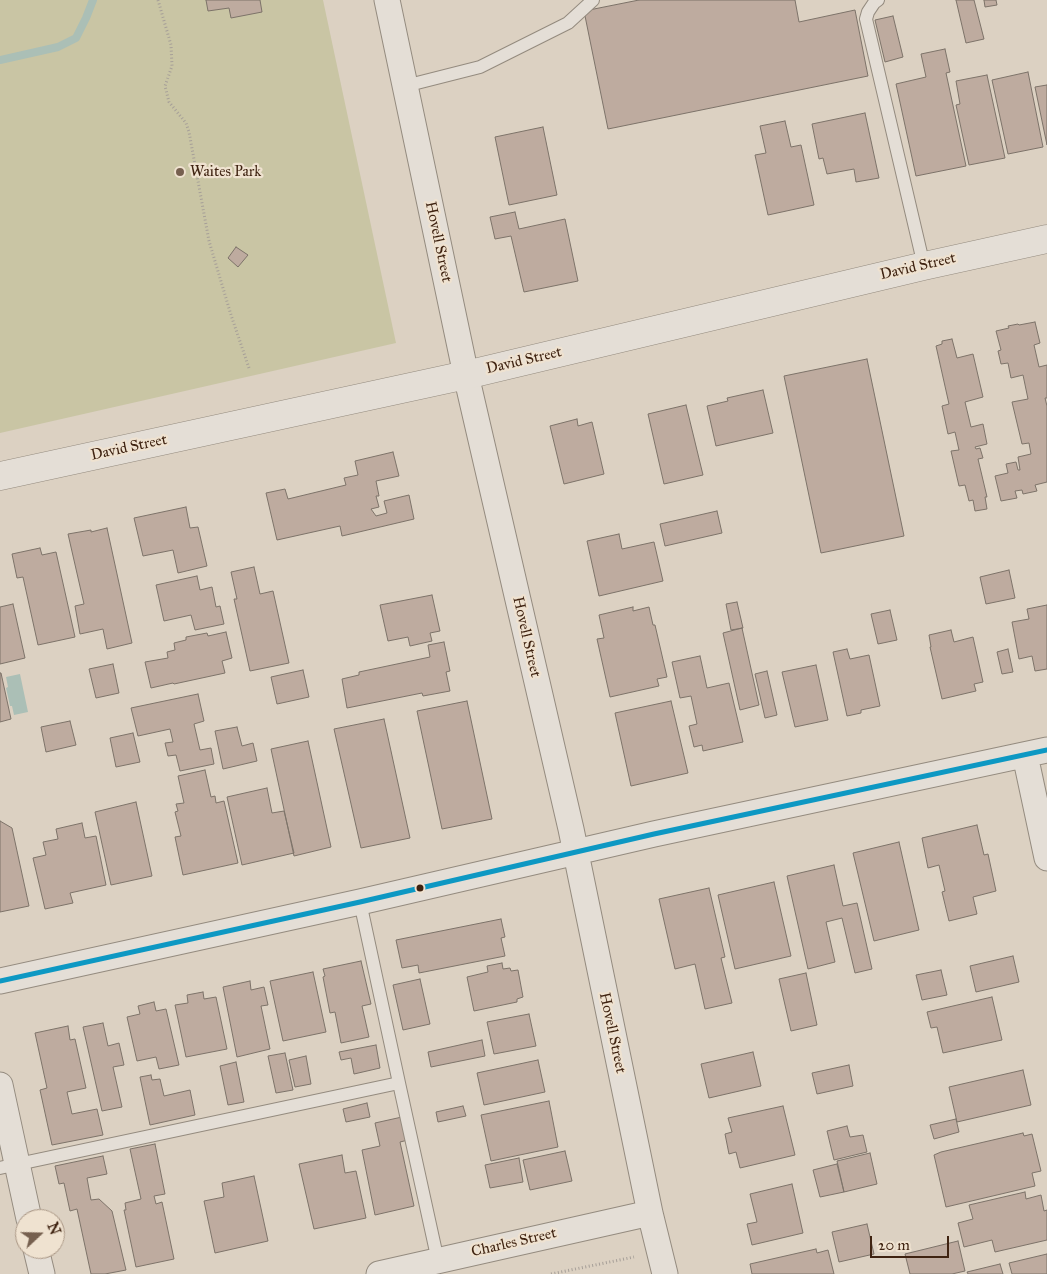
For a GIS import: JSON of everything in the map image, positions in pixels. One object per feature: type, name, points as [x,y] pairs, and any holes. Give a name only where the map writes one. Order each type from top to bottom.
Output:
[{"type":"street","name":"Hovell Street","points":[[387,0],[466,374],[576,852],[650,1213],[665,1274]]},
{"type":"street","name":"David Street","points":[[0,476],[466,374],[1047,238]]},
{"type":"street","points":[[0,981],[360,902],[654,834],[1036,753],[1047,858]]},
{"type":"street","points":[[0,1085],[8,1166],[25,1209]]},
{"type":"street","name":"Charles Street","points":[[380,1274],[447,1264],[650,1213]]},
{"type":"street","points":[[38,1259],[42,1274]]},
{"type":"lane","points":[[405,86],[480,67],[568,23],[593,0]]},
{"type":"lane","points":[[878,0],[868,12],[866,19],[924,266]]},
{"type":"lane","points":[[360,902],[399,1083],[447,1264]]},
{"type":"lane","points":[[8,1166],[399,1083]]},
{"type":"path","points":[[158,0],[171,45],[172,66],[166,86],[169,102],[186,123],[190,132],[209,241],[230,315],[248,368]]},
{"type":"path","points":[[551,1274],[640,1255]]},
{"type":"shaded area","name":"Waites Park","points":[[0,0],[323,0],[396,343],[0,433]]},
{"type":"shaded area","points":[[20,674],[28,712],[14,715],[6,688],[8,687],[6,677]]},
{"type":"building","points":[[206,0],[260,0],[262,12],[231,18],[229,8],[208,11]]},
{"type":"building","points":[[639,0],[795,0],[799,22],[855,10],[868,76],[608,129],[584,11]]},
{"type":"building","points":[[956,0],[974,0],[984,39],[966,43]]},
{"type":"building","points":[[984,0],[996,0],[997,5],[985,7]]},
{"type":"building","points":[[893,16],[903,57],[885,62],[875,20]]},
{"type":"building","points":[[945,49],[950,72],[946,73],[966,166],[916,176],[896,84],[926,77],[921,54]]},
{"type":"building","points":[[1028,72],[1043,147],[1008,154],[992,80]]},
{"type":"building","points":[[987,75],[1005,158],[969,165],[956,105],[960,104],[956,81]]},
{"type":"building","points":[[1047,85],[1047,145],[1035,87]]},
{"type":"building","points":[[865,113],[879,178],[856,182],[854,169],[827,174],[823,158],[819,159],[812,124]]},
{"type":"building","points":[[785,121],[791,147],[801,145],[814,205],[768,215],[755,155],[766,153],[760,126]]},
{"type":"building","points":[[543,127],[557,195],[509,205],[495,137]]},
{"type":"building","points":[[515,212],[519,229],[565,219],[578,281],[524,292],[511,236],[495,239],[490,217]]},
{"type":"building","points":[[236,247],[248,255],[238,267],[228,258]]},
{"type":"building","points":[[1035,322],[1040,343],[1034,345],[1039,367],[1047,365],[1047,398],[1045,398],[1047,406],[1047,482],[1035,485],[1037,491],[1023,494],[1022,490],[1015,491],[1017,498],[1001,501],[995,476],[1008,473],[1006,464],[1016,462],[1018,470],[1020,470],[1018,457],[1031,454],[1029,443],[1022,444],[1012,402],[1028,399],[1023,375],[1011,378],[1008,363],[1001,364],[998,351],[1001,350],[996,331],[1009,328],[1008,326]]},
{"type":"building","points":[[952,339],[957,358],[973,354],[983,397],[965,402],[971,427],[983,424],[987,444],[975,447],[976,449],[980,448],[983,458],[978,459],[987,497],[985,497],[987,509],[975,511],[973,500],[969,501],[965,485],[959,486],[951,451],[959,450],[955,432],[948,434],[942,406],[949,404],[936,346],[942,344],[942,341]]},
{"type":"building","points":[[867,359],[904,536],[821,553],[784,376]]},
{"type":"building","points":[[763,390],[773,433],[716,446],[707,406],[728,401],[727,398]]},
{"type":"building","points":[[686,405],[703,475],[664,484],[648,414]]},
{"type":"building","points":[[577,419],[578,426],[592,422],[604,474],[564,484],[550,426]]},
{"type":"building","points":[[393,452],[399,476],[376,481],[379,496],[376,496],[379,507],[371,509],[376,516],[387,513],[384,501],[409,495],[414,519],[342,536],[340,526],[277,540],[266,493],[285,489],[288,499],[346,485],[344,478],[358,475],[355,461]]},
{"type":"building","points":[[186,507],[190,528],[198,527],[207,566],[178,573],[173,550],[143,556],[134,518]]},
{"type":"building","points":[[717,511],[722,533],[665,546],[660,524]]},
{"type":"building","points":[[107,528],[132,643],[107,649],[103,629],[80,634],[75,606],[84,604],[68,534],[91,530],[91,532]]},
{"type":"building","points":[[619,534],[622,549],[654,542],[663,581],[599,596],[587,541]]},
{"type":"building","points":[[40,548],[42,555],[56,552],[75,637],[38,645],[23,577],[17,578],[12,554]]},
{"type":"building","points":[[254,567],[260,594],[273,591],[289,663],[250,671],[234,599],[237,599],[231,572]]},
{"type":"building","points":[[1009,570],[1015,598],[986,604],[980,577]]},
{"type":"building","points":[[197,576],[200,590],[212,587],[216,607],[220,606],[224,624],[195,630],[191,615],[164,621],[156,585]]},
{"type":"building","points":[[432,595],[440,631],[430,633],[432,641],[410,646],[408,637],[388,641],[380,605]]},
{"type":"building","points":[[737,602],[743,628],[731,630],[726,604]]},
{"type":"building","points":[[13,604],[25,658],[0,664],[0,607]]},
{"type":"building","points":[[1047,605],[1047,669],[1035,671],[1032,656],[1019,659],[1012,622],[1029,619],[1027,609]]},
{"type":"building","points":[[633,607],[633,611],[649,607],[667,677],[657,679],[659,686],[610,697],[597,639],[604,638],[599,615]]},
{"type":"building","points":[[890,610],[897,640],[878,644],[871,614]]},
{"type":"building","points":[[742,628],[759,705],[740,710],[723,633]]},
{"type":"building","points":[[951,630],[954,642],[973,637],[983,682],[974,684],[976,691],[942,699],[929,635]]},
{"type":"building","points":[[226,632],[232,658],[222,661],[225,673],[151,688],[145,662],[168,658],[167,652],[175,650],[174,643],[186,640],[186,637],[207,633],[208,636]]},
{"type":"building","points":[[444,642],[450,671],[446,672],[450,691],[423,696],[422,693],[347,708],[342,679],[359,675],[359,672],[430,657],[428,645]]},
{"type":"building","points":[[847,649],[850,659],[869,655],[880,706],[861,710],[861,713],[847,716],[833,652]]},
{"type":"building","points":[[1008,649],[1013,672],[1002,674],[997,652]]},
{"type":"building","points":[[700,656],[707,688],[729,683],[743,742],[703,751],[702,745],[694,747],[689,726],[697,724],[691,696],[680,698],[672,662]]},
{"type":"building","points":[[113,664],[119,693],[96,698],[89,669]]},
{"type":"building","points":[[816,665],[828,720],[795,727],[782,672]]},
{"type":"building","points":[[303,670],[309,697],[277,704],[271,677]]},
{"type":"building","points":[[767,671],[777,715],[765,718],[755,674]]},
{"type":"building","points":[[0,673],[11,719],[0,722]]},
{"type":"building","points":[[198,694],[204,721],[194,724],[200,750],[211,748],[214,764],[180,771],[176,755],[168,756],[165,743],[173,742],[170,729],[138,736],[131,708]]},
{"type":"building","points":[[467,701],[492,819],[442,829],[417,711]]},
{"type":"building","points":[[671,701],[688,773],[631,786],[615,713]]},
{"type":"building","points":[[384,719],[410,838],[361,848],[334,729]]},
{"type":"building","points":[[70,721],[76,745],[46,752],[41,727]]},
{"type":"building","points":[[237,727],[242,746],[253,743],[257,761],[223,769],[215,731]]},
{"type":"building","points":[[133,733],[140,762],[116,767],[110,738]]},
{"type":"building","points":[[308,741],[331,847],[294,856],[271,749]]},
{"type":"building","points":[[205,770],[211,797],[215,796],[216,803],[224,801],[238,863],[183,875],[175,837],[181,836],[175,812],[178,811],[176,804],[184,803],[178,776]]},
{"type":"building","points":[[267,788],[272,813],[284,811],[294,853],[242,865],[227,797]]},
{"type":"building","points":[[136,802],[152,876],[111,885],[95,812]]},
{"type":"building","points":[[0,821],[12,828],[29,906],[0,912]]},
{"type":"building","points":[[82,823],[85,838],[96,836],[106,885],[70,893],[73,903],[45,909],[33,858],[46,855],[43,842],[58,839],[56,829]]},
{"type":"building","points":[[977,825],[984,855],[988,854],[996,891],[973,897],[977,914],[949,921],[942,892],[945,891],[939,865],[928,868],[922,838]]},
{"type":"building","points":[[899,842],[919,930],[874,941],[853,853]]},
{"type":"building","points":[[834,865],[843,906],[857,903],[872,969],[855,973],[842,918],[826,922],[835,962],[808,969],[787,876]]},
{"type":"building","points":[[774,882],[791,956],[735,969],[718,895]]},
{"type":"building","points":[[709,888],[725,957],[721,958],[732,1003],[705,1009],[695,964],[675,969],[659,899]]},
{"type":"building","points":[[501,919],[505,937],[501,938],[505,956],[419,973],[418,965],[402,968],[396,940]]},
{"type":"building","points":[[1013,956],[1019,982],[976,992],[970,966]]},
{"type":"building","points":[[361,961],[371,1004],[362,1006],[369,1037],[341,1043],[335,1012],[330,1013],[323,969]]},
{"type":"building","points":[[502,963],[503,969],[518,970],[523,997],[517,999],[517,1002],[474,1011],[467,977],[488,972],[487,966]]},
{"type":"building","points":[[941,970],[947,995],[922,1000],[916,975]]},
{"type":"building","points":[[313,972],[326,1032],[283,1041],[270,981]]},
{"type":"building","points":[[806,973],[817,1025],[791,1031],[779,979]]},
{"type":"building","points":[[420,979],[430,1024],[403,1030],[393,985]]},
{"type":"building","points":[[250,981],[251,990],[264,987],[268,1005],[261,1006],[270,1049],[237,1057],[223,987]]},
{"type":"building","points":[[203,992],[204,999],[216,997],[227,1049],[186,1057],[175,1005],[188,1003],[187,995]]},
{"type":"building","points":[[992,997],[1002,1040],[943,1053],[937,1027],[931,1028],[927,1012]]},
{"type":"building","points":[[154,1002],[156,1011],[166,1009],[179,1065],[159,1069],[156,1057],[137,1061],[127,1017],[140,1014],[138,1006]]},
{"type":"building","points":[[529,1014],[536,1046],[494,1054],[487,1022]]},
{"type":"building","points":[[103,1023],[108,1046],[119,1043],[124,1065],[113,1067],[122,1107],[102,1111],[83,1027]]},
{"type":"building","points":[[68,1026],[70,1040],[75,1039],[86,1088],[67,1092],[72,1114],[97,1109],[103,1135],[52,1145],[40,1090],[47,1088],[35,1033]]},
{"type":"building","points":[[482,1040],[485,1056],[431,1067],[428,1052]]},
{"type":"building","points":[[376,1045],[380,1068],[354,1074],[351,1058],[341,1060],[339,1052]]},
{"type":"building","points":[[753,1052],[761,1086],[709,1098],[701,1064]]},
{"type":"building","points":[[285,1053],[293,1090],[276,1093],[268,1056]]},
{"type":"building","points":[[306,1056],[311,1084],[295,1087],[289,1060]]},
{"type":"building","points":[[538,1060],[545,1092],[484,1105],[477,1073]]},
{"type":"building","points":[[236,1062],[244,1102],[228,1105],[220,1066]]},
{"type":"building","points":[[849,1065],[853,1086],[817,1094],[812,1073]]},
{"type":"building","points":[[1023,1070],[1031,1105],[957,1122],[949,1087]]},
{"type":"building","points":[[151,1075],[152,1080],[160,1079],[164,1096],[190,1090],[195,1115],[150,1125],[140,1077]]},
{"type":"building","points":[[549,1101],[558,1147],[491,1161],[481,1115]]},
{"type":"building","points":[[367,1103],[370,1117],[346,1122],[343,1109]]},
{"type":"building","points":[[463,1106],[466,1116],[438,1122],[436,1112]]},
{"type":"building","points":[[783,1106],[795,1155],[740,1168],[736,1152],[729,1154],[725,1134],[732,1132],[728,1118]]},
{"type":"building","points":[[402,1117],[408,1140],[400,1142],[414,1206],[375,1215],[362,1150],[380,1146],[375,1123]]},
{"type":"building","points":[[956,1119],[959,1132],[934,1139],[930,1125]]},
{"type":"building","points":[[847,1126],[850,1137],[863,1135],[867,1152],[834,1160],[827,1131]]},
{"type":"building","points":[[1023,1133],[1024,1136],[1032,1134],[1041,1171],[1032,1173],[1035,1186],[946,1207],[934,1155]]},
{"type":"building","points":[[155,1144],[165,1194],[154,1196],[156,1204],[162,1202],[174,1259],[136,1267],[124,1210],[126,1210],[125,1203],[141,1199],[130,1149]]},
{"type":"building","points":[[565,1151],[572,1181],[530,1190],[523,1160]]},
{"type":"building","points":[[870,1153],[877,1184],[844,1192],[837,1161]]},
{"type":"building","points":[[342,1155],[345,1173],[356,1171],[366,1218],[314,1229],[299,1164]]},
{"type":"building","points":[[103,1156],[107,1174],[87,1178],[91,1200],[99,1199],[112,1211],[126,1270],[105,1274],[91,1274],[77,1209],[70,1211],[64,1183],[59,1184],[55,1166]]},
{"type":"building","points":[[519,1158],[523,1182],[490,1188],[485,1165]]},
{"type":"building","points":[[837,1164],[844,1192],[820,1197],[813,1170]]},
{"type":"building","points":[[254,1176],[268,1241],[215,1253],[204,1201],[224,1197],[222,1183]]},
{"type":"building","points":[[792,1184],[803,1233],[752,1245],[747,1224],[757,1222],[750,1194]]},
{"type":"building","points":[[1025,1192],[1026,1199],[1041,1195],[1044,1211],[1047,1210],[1047,1240],[995,1252],[992,1240],[964,1247],[958,1223],[973,1219],[969,1205]]},
{"type":"building","points":[[867,1224],[874,1254],[839,1262],[832,1232]]},
{"type":"building","points":[[958,1241],[965,1271],[952,1274],[910,1274],[905,1254]]},
{"type":"building","points":[[816,1249],[817,1253],[828,1250],[834,1274],[752,1274],[750,1264]]},
{"type":"building","points":[[1047,1254],[1047,1274],[1012,1274],[1009,1263]]},
{"type":"building","points":[[1000,1264],[1003,1274],[968,1274],[967,1272]]},
{"type":"waterway","points":[[0,60],[58,47],[76,38],[93,0]]},
{"type":"transit line","points":[[0,981],[360,902],[654,834],[1047,750]]},
{"type":"place","name":"Waites Park","points":[[180,172]]}]
